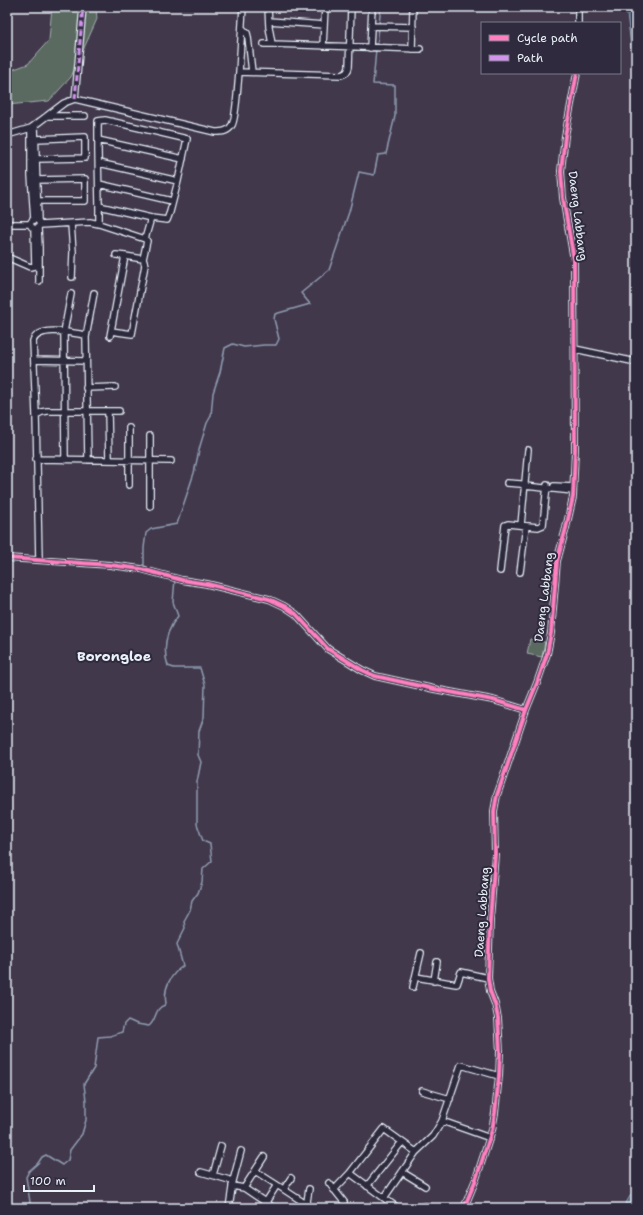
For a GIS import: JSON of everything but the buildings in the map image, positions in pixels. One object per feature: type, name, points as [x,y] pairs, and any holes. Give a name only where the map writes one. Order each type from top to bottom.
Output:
[{"type":"street","points":[[75,99],[83,7]]},
{"type":"street","points":[[7,135],[33,127],[59,107],[70,100],[75,99],[215,132],[224,132],[230,128],[234,120],[243,7]]},
{"type":"street","points":[[268,7],[268,21],[272,44]]},
{"type":"street","points":[[323,46],[325,7]]},
{"type":"street","points":[[239,72],[345,74],[349,67],[351,7]]},
{"type":"street","points":[[370,48],[372,7]]},
{"type":"street","points":[[412,49],[413,7]]},
{"type":"street","points":[[578,7],[578,22]]},
{"type":"street","points":[[268,21],[324,25]]},
{"type":"street","points":[[371,26],[413,27]]},
{"type":"street","points":[[242,28],[247,33],[248,37],[252,72]]},
{"type":"street","points":[[264,44],[420,49]]},
{"type":"street","name":"Daeng Labbang","points":[[464,1208],[490,1138],[495,1113],[499,1076],[500,1052],[498,1018],[490,991],[488,978],[490,920],[495,854],[494,811],[497,795],[526,710],[540,676],[550,643],[556,565],[566,528],[573,489],[575,450],[574,260],[563,198],[561,175],[564,147],[577,74]]},
{"type":"street","points":[[58,116],[59,107]]},
{"type":"street","points":[[47,116],[85,116]]},
{"type":"street","points":[[99,206],[151,218],[167,220],[178,181],[187,139],[105,120],[98,120],[99,224]]},
{"type":"street","points":[[33,127],[36,139],[37,159],[38,201],[35,224],[39,247],[39,281]]},
{"type":"street","points":[[7,257],[30,267],[34,266],[35,224],[32,175],[33,127]]},
{"type":"street","points":[[36,139],[85,137],[85,158],[37,159]]},
{"type":"street","points":[[98,140],[183,159]]},
{"type":"street","points":[[98,163],[178,181]]},
{"type":"street","points":[[37,180],[85,179],[86,201],[38,201]]},
{"type":"street","points":[[99,184],[172,201]]},
{"type":"street","points":[[125,256],[110,334],[132,334],[145,265],[143,259],[147,241],[145,239],[151,218]]},
{"type":"street","points":[[7,224],[71,224],[90,222],[145,239]]},
{"type":"street","points":[[71,224],[73,252],[72,277]]},
{"type":"street","points":[[116,255],[143,259]]},
{"type":"street","points":[[88,460],[86,411],[86,335],[94,293]]},
{"type":"street","points":[[65,460],[64,332],[71,294]]},
{"type":"street","points":[[39,560],[33,341],[37,335],[47,331],[86,335]]},
{"type":"street","points":[[575,349],[636,362]]},
{"type":"street","points":[[34,360],[86,361]]},
{"type":"street","points":[[86,388],[115,387]]},
{"type":"street","points":[[108,411],[109,460]]},
{"type":"street","points":[[36,415],[42,412],[119,411]]},
{"type":"street","points":[[129,428],[129,485]]},
{"type":"street","points":[[150,436],[150,506]]},
{"type":"street","points":[[520,572],[524,526],[524,484],[528,450]]},
{"type":"street","points":[[36,459],[171,461]]},
{"type":"street","points":[[507,483],[573,489]]},
{"type":"street","points":[[500,571],[505,525],[538,527],[543,525],[547,487]]},
{"type":"street","points":[[7,558],[141,569],[182,580],[207,584],[269,599],[293,611],[328,649],[375,676],[434,690],[492,700],[526,710]]},
{"type":"street","points":[[413,987],[420,953]]},
{"type":"street","points":[[434,980],[437,962]]},
{"type":"street","points":[[416,977],[456,984],[461,972],[488,978]]},
{"type":"street","points":[[384,1198],[416,1152],[433,1136],[442,1121],[461,1065],[499,1076]]},
{"type":"street","points":[[422,1091],[450,1099]]},
{"type":"street","points":[[442,1121],[490,1138]]},
{"type":"street","points":[[334,1190],[350,1173],[384,1129],[416,1152]]},
{"type":"street","points":[[368,1186],[402,1142]]},
{"type":"street","points":[[212,1175],[221,1146]]},
{"type":"street","points":[[229,1208],[233,1183],[241,1151]]},
{"type":"street","points":[[244,1188],[264,1157]]},
{"type":"street","points":[[255,1171],[277,1184],[306,1206],[309,1189]]},
{"type":"street","points":[[201,1172],[244,1188],[274,1208]]},
{"type":"street","points":[[402,1172],[425,1186]]},
{"type":"street","points":[[350,1173],[395,1206]]},
{"type":"street","points":[[284,1189],[291,1178]]},
{"type":"street","points":[[329,1183],[344,1202]]},
{"type":"street","points":[[262,1208],[277,1184]]},
{"type":"street","points":[[419,1208],[422,1206],[428,1206],[431,1208]]},
{"type":"green space","points":[[52,7],[96,7],[97,19],[71,77],[49,101],[7,105],[7,71],[28,64],[49,40]]},
{"type":"green space","points":[[530,639],[545,642],[542,657],[527,654]]},
{"type":"green space","points":[[7,751],[10,757],[7,787]]},
{"type":"water","points":[[626,7],[636,7],[636,64],[632,53]]},
{"type":"water","points":[[636,1186],[636,1208],[623,1208]]},
{"type":"waterway","points":[[379,24],[381,7]]},
{"type":"waterway","points":[[377,46],[379,27]]},
{"type":"waterway","points":[[152,569],[144,566],[146,533],[151,529],[177,524],[194,473],[207,423],[211,416],[213,393],[220,372],[225,348],[233,344],[244,347],[276,345],[279,339],[274,319],[275,314],[310,304],[301,293],[329,270],[349,212],[359,172],[374,175],[378,155],[386,154],[395,116],[395,85],[373,84],[376,49]]},
{"type":"waterway","points":[[28,1208],[30,1202],[26,1177],[29,1171],[42,1157],[46,1155],[62,1165],[68,1160],[70,1150],[82,1134],[86,1120],[84,1084],[94,1068],[98,1037],[110,1036],[122,1032],[124,1024],[128,1020],[137,1024],[149,1026],[152,1023],[157,1011],[165,1005],[165,997],[169,982],[175,973],[183,966],[177,944],[185,928],[184,921],[190,910],[192,901],[198,893],[202,882],[203,869],[212,861],[210,844],[203,841],[197,824],[197,782],[201,762],[198,755],[199,731],[204,717],[205,685],[200,668],[174,668],[168,666],[165,652],[168,633],[178,616],[173,602],[175,579]]},
{"type":"marked path","points":[[75,99],[83,7]]},
{"type":"cycle path","points":[[464,1208],[476,1179],[492,1130],[499,1076],[500,1052],[498,1018],[490,991],[488,978],[490,920],[495,854],[494,811],[497,795],[547,654],[551,633],[557,561],[573,497],[575,450],[574,260],[563,198],[561,171],[565,136],[577,74]]},
{"type":"cycle path","points":[[7,558],[110,565],[141,569],[182,580],[207,584],[269,599],[296,614],[328,649],[362,670],[375,676],[493,700],[526,710]]},
{"type":"district","name":"Borongloe","points":[[114,656]]}]
